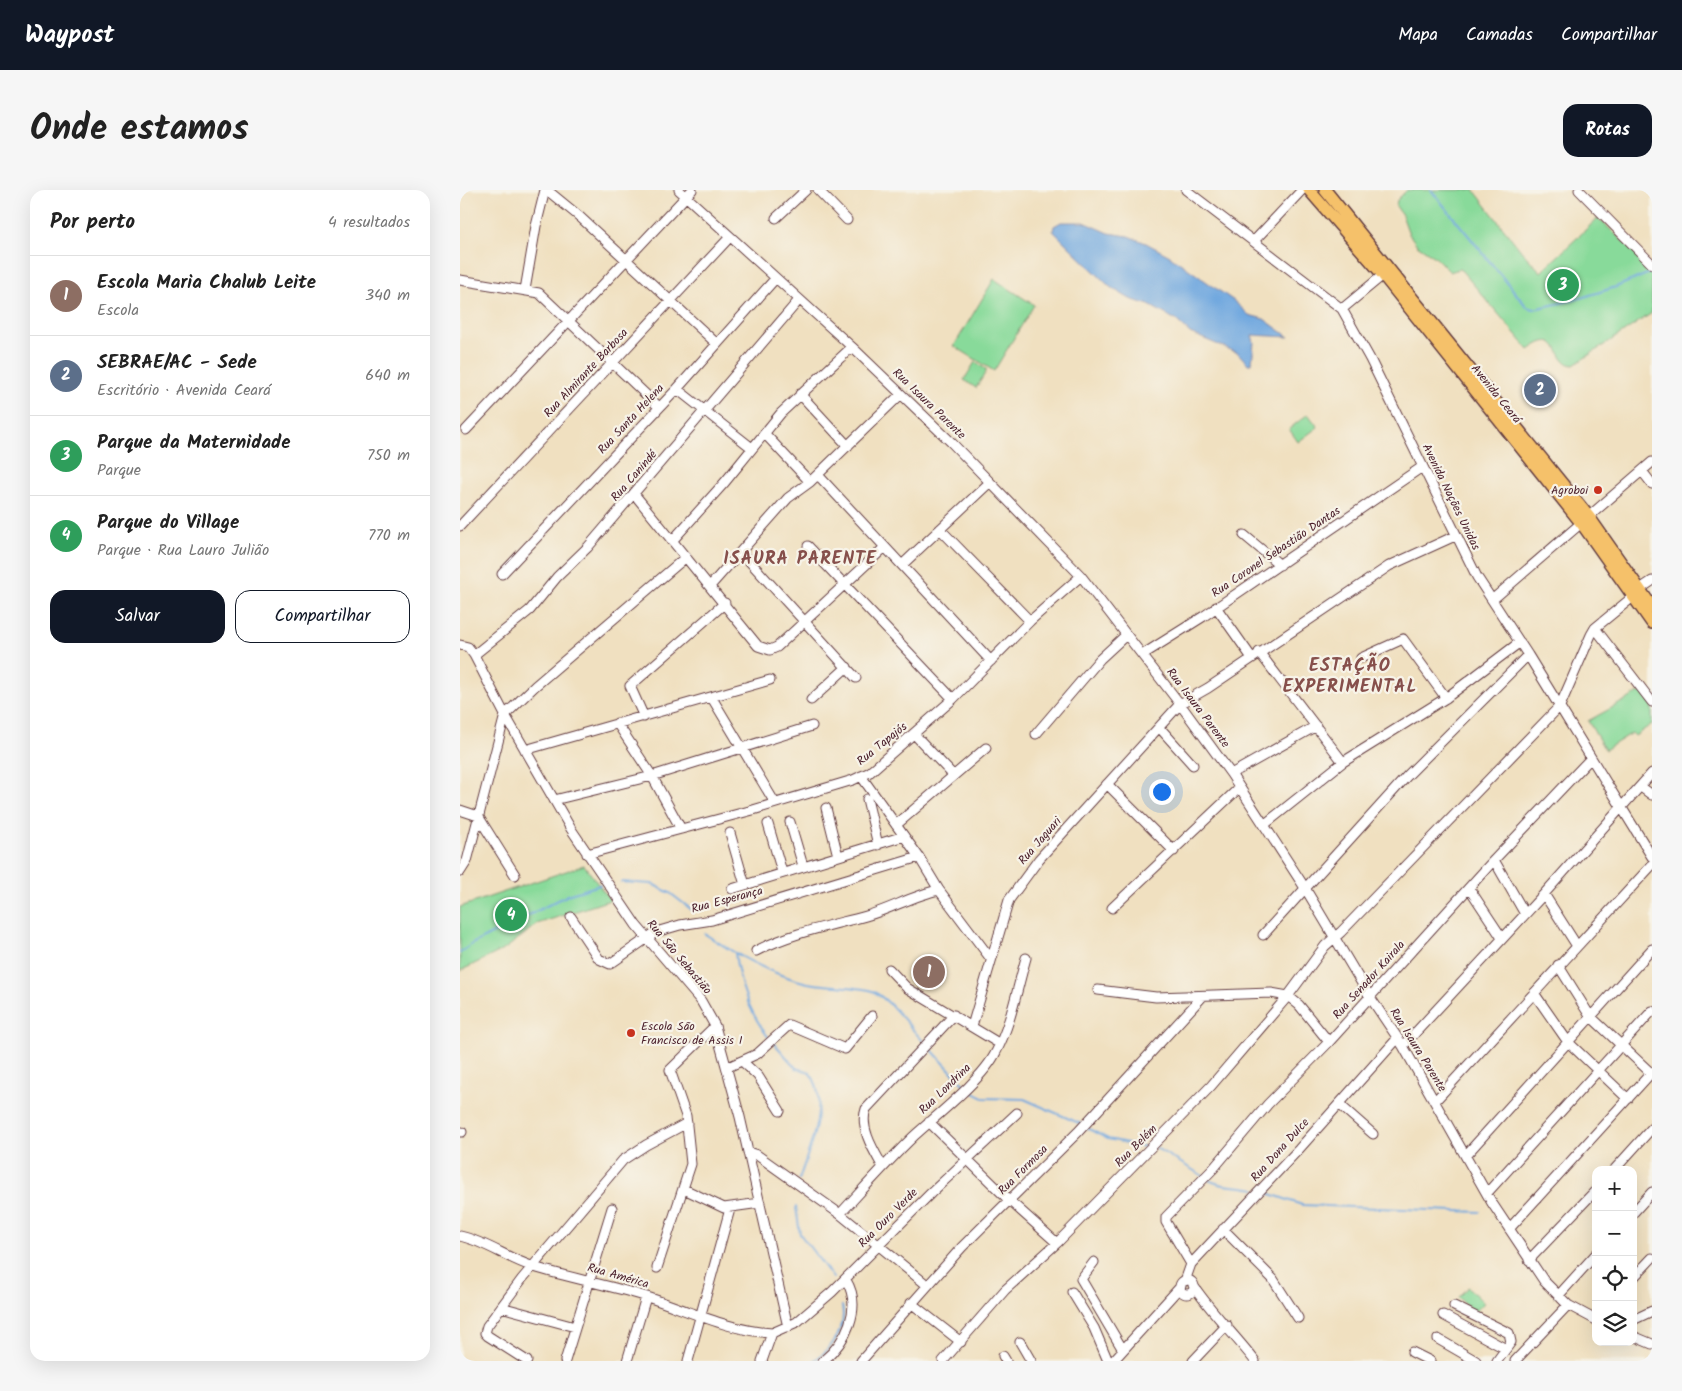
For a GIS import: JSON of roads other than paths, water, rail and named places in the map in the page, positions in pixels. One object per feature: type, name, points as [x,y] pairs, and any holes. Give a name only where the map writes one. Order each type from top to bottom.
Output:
[{"type":"main road","name":"Avenida Ceará","points":[[1316,192],[1325,202],[1334,201],[1586,521],[1637,592],[1652,607]]},
{"type":"main road","name":"Avenida Ceará","points":[[1316,192],[1586,521]]},
{"type":"main road","name":"Avenida Ceará","points":[[1637,592],[1652,623]]},
{"type":"street","points":[[525,290],[536,226],[546,190],[580,217],[717,344]]},
{"type":"street","points":[[776,218],[806,190]]},
{"type":"street","points":[[818,190],[847,220]]},
{"type":"street","name":"Avenida Nações Unidas","points":[[1186,190],[1342,309],[1455,536],[1492,600],[1560,706],[1590,759],[1652,857]]},
{"type":"street","points":[[1254,241],[1302,190]]},
{"type":"street","points":[[1580,190],[1652,264]]},
{"type":"street","points":[[466,430],[627,261],[686,192]]},
{"type":"street","name":"Rua Isaura Parente","points":[[686,192],[730,237],[852,347],[951,442],[1081,576],[1180,704],[1231,774],[1305,888],[1529,1260],[1558,1296],[1568,1305],[1592,1317]]},
{"type":"street","name":"Rua Almirante Barbosa","points":[[460,526],[730,237]]},
{"type":"street","points":[[1342,309],[1383,275]]},
{"type":"street","name":"Rua Santa Helena","points":[[502,574],[659,408],[775,279]]},
{"type":"street","points":[[460,280],[539,294],[659,408]]},
{"type":"street","name":"Rua Canindé","points":[[474,655],[530,610],[558,577],[635,495],[799,300]]},
{"type":"street","points":[[672,541],[800,394],[852,347]]},
{"type":"street","points":[[676,389],[752,448]]},
{"type":"street","points":[[800,394],[848,446]]},
{"type":"street","points":[[711,586],[788,498],[818,475],[900,395]]},
{"type":"street","points":[[765,434],[810,482]]},
{"type":"street","points":[[1492,600],[1586,521],[1652,462]]},
{"type":"street","name":"Rua Coronel Sebastião Dantas","points":[[1142,656],[1422,467]]},
{"type":"street","points":[[1642,471],[1652,484]]},
{"type":"street","points":[[818,475],[991,661]]},
{"type":"street","points":[[902,565],[989,483]]},
{"type":"street","points":[[635,495],[725,603],[758,646],[770,650],[777,647],[884,547]]},
{"type":"street","points":[[940,529],[1030,621]]},
{"type":"street","points":[[1244,535],[1280,564]]},
{"type":"street","name":"Rua Jaguari","points":[[972,1026],[1004,913],[1013,895],[1039,859],[1180,704],[1389,566],[1455,536]]},
{"type":"street","points":[[808,546],[953,699]]},
{"type":"street","points":[[741,552],[856,678]]},
{"type":"street","points":[[460,872],[466,861],[505,715],[686,557]]},
{"type":"street","name":"Rua Tapajós","points":[[587,854],[775,803],[861,776],[878,766],[953,699],[1030,621],[1081,576]]},
{"type":"street","points":[[1560,706],[1587,641],[1596,628],[1652,581]]},
{"type":"street","points":[[644,717],[630,686],[725,603]]},
{"type":"street","points":[[1216,607],[1316,726],[1342,762]]},
{"type":"street","points":[[1596,628],[1652,702]]},
{"type":"street","points":[[1036,734],[1100,659],[1126,635]]},
{"type":"street","points":[[1361,658],[1403,639],[1446,698]]},
{"type":"street","points":[[1264,825],[1342,762],[1446,698],[1520,642]]},
{"type":"street","name":"Rua São Sebastião","points":[[460,645],[468,647],[474,655],[505,715],[587,854],[645,938],[701,1002],[715,1026],[728,1067],[788,1327]]},
{"type":"street","points":[[1263,934],[1407,776],[1528,655]]},
{"type":"street","points":[[810,700],[846,667]]},
{"type":"street","points":[[525,750],[770,680]]},
{"type":"street","points":[[712,698],[775,803]]},
{"type":"street","name":"Rua Belém","points":[[943,1361],[1005,1290],[1057,1242],[1156,1144],[1245,1048],[1288,996],[1325,946],[1335,938],[1560,706]]},
{"type":"street","points":[[618,723],[652,776],[681,829]]},
{"type":"street","points":[[554,800],[652,776],[812,726]]},
{"type":"street","points":[[1231,774],[1316,726]]},
{"type":"street","points":[[1159,727],[1193,765]]},
{"type":"street","points":[[914,734],[953,775]]},
{"type":"street","points":[[896,825],[986,748]]},
{"type":"street","name":"Rua Senador Kairala","points":[[1191,1264],[1166,1222],[1166,1217],[1209,1173],[1268,1104],[1329,1042],[1494,860],[1590,759]]},
{"type":"street","name":"Rua Dona Dulce","points":[[1187,1287],[1191,1264],[1339,1104],[1544,894],[1652,773]]},
{"type":"street","points":[[861,776],[919,857],[939,890],[991,959]]},
{"type":"street","points":[[1107,784],[1174,851]]},
{"type":"street","points":[[1641,787],[1652,795]]},
{"type":"street","points":[[1112,908],[1239,788]]},
{"type":"street","points":[[867,799],[878,845]]},
{"type":"street","points":[[826,808],[838,856]]},
{"type":"street","points":[[460,810],[478,816],[514,875]]},
{"type":"street","points":[[790,822],[803,866]]},
{"type":"street","points":[[768,824],[782,872]]},
{"type":"street","points":[[730,833],[745,884]]},
{"type":"street","points":[[732,889],[782,872],[904,836]]},
{"type":"street","name":"Rua Esperança","points":[[571,917],[596,955],[605,964],[614,962],[645,938],[667,929],[712,920],[919,857]]},
{"type":"street","points":[[1494,860],[1525,914]]},
{"type":"street","points":[[1435,1101],[1558,965],[1652,865]]},
{"type":"street","points":[[1469,888],[1502,938]]},
{"type":"street","points":[[756,951],[795,934],[866,916],[925,893],[939,890]]},
{"type":"street","points":[[1544,894],[1577,946]]},
{"type":"street","points":[[1466,1155],[1652,949]]},
{"type":"street","name":"Rua Londrina","points":[[840,1214],[883,1167],[991,1061],[1000,1044],[1026,958]]},
{"type":"street","points":[[1509,1229],[1652,1072],[1590,1016],[1558,965]]},
{"type":"street","points":[[889,969],[907,988],[1000,1044]]},
{"type":"street","points":[[1098,990],[1156,997],[1202,997],[1271,993],[1288,996],[1299,1006],[1329,1042]]},
{"type":"street","points":[[1534,993],[1568,1042],[1628,1099]]},
{"type":"street","name":"Rua Formosa","points":[[861,1361],[962,1247],[1078,1132],[1202,997]]},
{"type":"street","points":[[1487,1193],[1652,1011]]},
{"type":"street","points":[[883,1167],[870,1145],[864,1113],[954,1015]]},
{"type":"street","points":[[728,1067],[743,1062],[764,1049],[784,1029],[792,1024],[842,1050],[847,1048],[872,1016]]},
{"type":"street","points":[[657,1268],[691,1164],[687,1123],[670,1070],[715,1026]]},
{"type":"street","points":[[743,1062],[758,1076],[780,1111]]},
{"type":"street","points":[[1339,1104],[1373,1134]]},
{"type":"street","name":"Rua Ouro Verde","points":[[772,1333],[788,1327],[803,1318],[846,1280],[967,1159],[1017,1113]]},
{"type":"street","points":[[929,1122],[1010,1201],[1057,1242]]},
{"type":"street","points":[[527,1361],[488,1336],[485,1330],[533,1267],[623,1160],[646,1144],[687,1123]]},
{"type":"street","points":[[1618,1166],[1652,1128]]},
{"type":"street","points":[[748,1152],[757,1155],[840,1214],[927,1285]]},
{"type":"street","points":[[684,1189],[717,1206],[730,1209],[760,1203]]},
{"type":"street","points":[[1635,1211],[1652,1192]]},
{"type":"street","points":[[1529,1260],[1592,1194]]},
{"type":"street","points":[[565,1361],[588,1280],[612,1208]]},
{"type":"street","points":[[688,1361],[730,1209]]},
{"type":"street","points":[[1223,1229],[1273,1279],[1298,1318]]},
{"type":"street","name":"Rua América","points":[[460,1236],[488,1245],[533,1267],[588,1280],[646,1297],[701,1317],[754,1331],[772,1333]]},
{"type":"street","points":[[1558,1296],[1594,1256]]},
{"type":"street","points":[[1637,1274],[1651,1259]]},
{"type":"street","points":[[1094,1262],[1081,1279],[1123,1350]]},
{"type":"street","points":[[823,1361],[837,1347],[851,1320],[854,1303],[852,1290],[846,1280]]},
{"type":"street","points":[[1113,1361],[1168,1300],[1187,1287],[1227,1326],[1255,1361]]},
{"type":"street","points":[[1072,1292],[1094,1328],[1108,1361]]},
{"type":"street","points":[[627,1361],[646,1297]]},
{"type":"street","points":[[911,1303],[961,1342]]},
{"type":"street","points":[[1515,1361],[1568,1305]]},
{"type":"street","points":[[1454,1306],[1508,1333],[1511,1342],[1497,1361]]},
{"type":"street","points":[[501,1307],[576,1327]]},
{"type":"street","points":[[1637,1318],[1652,1311]]},
{"type":"street","points":[[1443,1315],[1506,1349]]},
{"type":"street","points":[[1193,1361],[1227,1326]]},
{"type":"street","points":[[762,1361],[772,1333]]},
{"type":"street","points":[[1637,1338],[1652,1344]]},
{"type":"street","points":[[1438,1339],[1476,1361]]},
{"type":"street","points":[[1020,1342],[1031,1361]]},
{"type":"street","points":[[1412,1352],[1430,1361]]},
{"type":"water","points":[[1061,222],[1084,222],[1109,233],[1128,236],[1146,243],[1170,256],[1234,301],[1249,315],[1264,319],[1289,337],[1252,335],[1254,342],[1252,364],[1248,364],[1238,353],[1190,333],[1176,320],[1149,305],[1130,299],[1110,287],[1053,231],[1054,226]]},
{"type":"waterway","points":[[1431,190],[1527,307],[1534,309],[1574,300],[1616,287],[1652,272]]},
{"type":"waterway","points":[[621,882],[652,884],[670,893],[692,910]]},
{"type":"waterway","points":[[460,953],[472,944],[570,894],[600,885]]},
{"type":"waterway","points":[[705,934],[742,957],[781,975],[808,983],[872,991],[893,1007],[924,1042]]},
{"type":"waterway","points":[[735,953],[739,976],[746,998],[769,1038]]},
{"type":"waterway","points":[[774,1043],[796,1068],[809,1072],[816,1083],[818,1096],[816,1125],[799,1180]]},
{"type":"waterway","points":[[929,1047],[965,1086]]},
{"type":"waterway","points":[[970,1091],[984,1098],[1024,1099],[1081,1124]]},
{"type":"waterway","points":[[1087,1128],[1108,1139],[1146,1147]]},
{"type":"waterway","points":[[1156,1148],[1203,1176]]},
{"type":"waterway","points":[[1207,1179],[1224,1185],[1255,1189]]},
{"type":"waterway","points":[[1262,1191],[1302,1205],[1480,1212]]},
{"type":"waterway","points":[[796,1207],[800,1234],[833,1278]]},
{"type":"waterway","points":[[813,1361],[826,1351],[840,1330],[843,1314],[842,1306]]},
{"type":"place","name":"Parque da Maternidade","points":[[1563,285]]},
{"type":"place","name":"SEBRAE/AC - Sede","points":[[1540,390]]},
{"type":"place","name":"Agroboi","points":[[1598,490]]},
{"type":"place","name":"Parque do Village","points":[[511,915]]},
{"type":"place","name":"Escola Maria Chalub Leite","points":[[929,972]]},
{"type":"place","name":"Escola São Francisco de Assis I","points":[[631,1033]]},
{"type":"district","name":"ISAURA PARENTE","points":[[800,559]]},
{"type":"district","name":"ESTAÇÃO EXPERIMENTAL","points":[[1350,676]]}]
